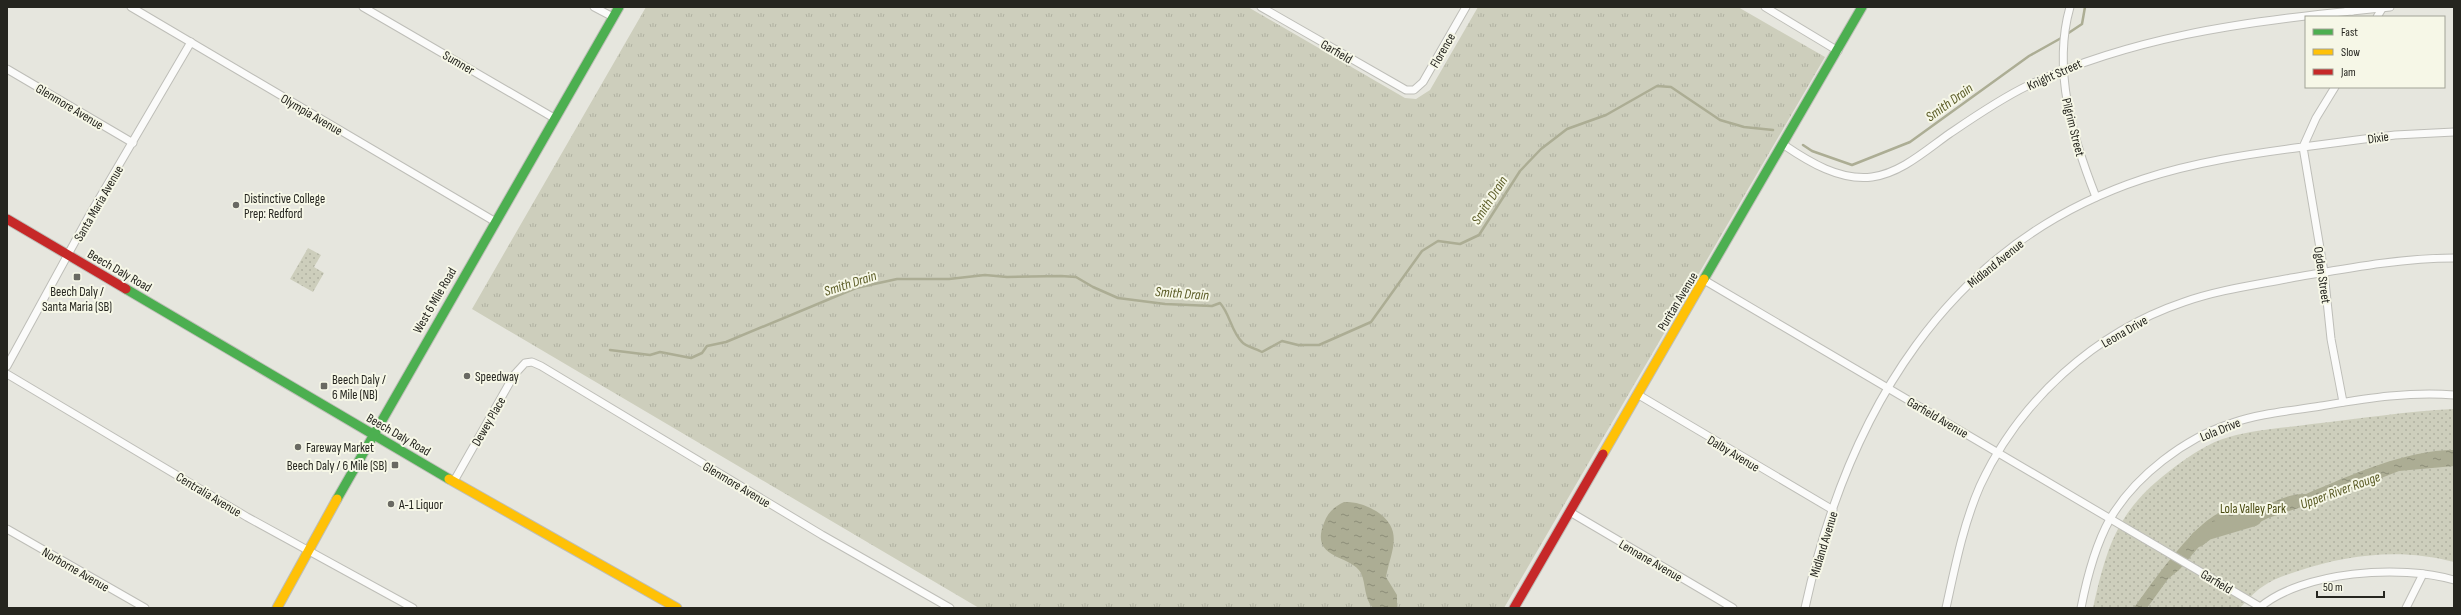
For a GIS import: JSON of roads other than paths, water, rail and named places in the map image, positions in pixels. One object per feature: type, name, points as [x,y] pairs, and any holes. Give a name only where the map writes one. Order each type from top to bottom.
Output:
[{"type":"main road","name":"West 6 Mile Road","points":[[277,608],[373,434],[494,221],[619,7]]},
{"type":"main road","name":"Puritan Avenue","points":[[1514,608],[1637,394],[1784,145],[1862,7]]},
{"type":"main road","name":"Beech Daly Road","points":[[7,218],[373,434],[677,608]]},
{"type":"street","name":"Olympia Avenue","points":[[131,7],[494,221]]},
{"type":"street","name":"Sumner","points":[[363,7],[554,118]]},
{"type":"street","points":[[594,7],[612,18]]},
{"type":"street","name":"Garfield","points":[[1261,7],[1400,88],[1414,90]]},
{"type":"street","name":"Florence","points":[[1414,90],[1423,82],[1466,7]]},
{"type":"street","points":[[1765,7],[1838,50]]},
{"type":"street","name":"Pilgrim Street","points":[[2070,7],[2065,30],[2065,86],[2075,138],[2096,197]]},
{"type":"street","points":[[2378,16],[2385,7]]},
{"type":"street","name":"Knight Street","points":[[1784,145],[1810,161],[1841,174],[1860,177],[1880,175],[1907,164],[2006,96],[2065,68],[2130,47],[2186,34],[2349,9],[2385,7]]},
{"type":"street","name":"Santa Maria Avenue","points":[[7,366],[68,255],[191,42]]},
{"type":"street","name":"Glenmore Avenue","points":[[7,69],[133,143]]},
{"type":"street","points":[[2303,147],[2316,118],[2334,88]]},
{"type":"street","name":"Dixie","points":[[2303,147],[2395,135],[2454,132]]},
{"type":"street","name":"Midland Avenue","points":[[1805,608],[1833,510],[1856,447],[1886,387],[1923,333],[1972,281],[2030,235],[2096,197],[2144,178],[2193,165],[2303,147]]},
{"type":"street","name":"Ogden Street","points":[[2303,147],[2324,272],[2331,339],[2343,402]]},
{"type":"street","name":"Leona Drive","points":[[1946,608],[1960,547],[1969,515],[1980,486],[2020,421],[2052,384],[2090,352],[2127,328],[2166,309],[2207,295],[2324,272],[2379,264],[2454,258]]},
{"type":"street","name":"Garfield Avenue","points":[[1704,280],[2171,554]]},
{"type":"street","name":"Glenmore Avenue","points":[[525,363],[532,362],[541,366],[822,535],[950,608]]},
{"type":"street","name":"Dewey Place","points":[[454,481],[514,375],[525,363]]},
{"type":"street","name":"Centralia Avenue","points":[[7,374],[308,551],[413,608]]},
{"type":"street","name":"Lola Drive","points":[[2081,608],[2093,559],[2110,519],[2127,496],[2148,474],[2180,449],[2207,433],[2254,417],[2343,402],[2381,397],[2440,393],[2454,395]]},
{"type":"street","name":"Dalby Avenue","points":[[1637,394],[1833,510]]},
{"type":"street","name":"Lennane Avenue","points":[[1570,512],[1733,608]]},
{"type":"street","name":"Norborne Avenue","points":[[7,529],[145,608]]},
{"type":"street","name":"Garfield","points":[[2171,554],[2260,608]]},
{"type":"street","points":[[2260,608],[2282,592],[2318,581],[2377,572],[2423,574],[2454,580]]},
{"type":"street","points":[[2406,608],[2423,574]]},
{"type":"water","points":[[2454,450],[2454,466],[2399,471],[2338,495],[2268,518],[2250,527],[2243,528],[2230,523],[2224,524],[2209,535],[2180,569],[2168,579],[2147,608],[2134,608],[2177,551],[2204,523],[2217,514],[2229,511],[2239,516],[2289,496],[2306,494],[2378,465],[2417,454]]},
{"type":"water","points":[[1344,502],[1357,503],[1376,511],[1385,518],[1390,526],[1394,541],[1386,577],[1397,595],[1397,608],[1373,608],[1368,600],[1361,573],[1349,562],[1326,550],[1322,544],[1321,535],[1327,516],[1332,510]]},
{"type":"waterway","name":"Smith Drain","points":[[2067,34],[2082,24],[2085,7]]},
{"type":"waterway","name":"Smith Drain","points":[[1803,145],[1812,151],[1852,165],[1910,142],[2029,56],[2063,37]]},
{"type":"waterway","name":"Smith Drain","points":[[610,350],[650,355],[660,352],[691,358],[702,353],[707,346],[726,342],[856,288],[897,279],[949,279],[985,275],[1007,277],[1076,277],[1093,287],[1118,298],[1165,304],[1212,306],[1220,303],[1226,312],[1238,338],[1246,345],[1262,352],[1282,341],[1298,345],[1319,345],[1371,322],[1422,251],[1438,241],[1460,244],[1479,235],[1520,171],[1541,149],[1567,129],[1606,115],[1657,86],[1671,87],[1720,120],[1744,127],[1773,130]]},
{"type":"waterway","name":"Upper River Rouge","points":[[2198,539],[2207,532],[2254,518]]},
{"type":"place","name":"Distinctive College Prep: Redford","points":[[236,205]]},
{"type":"place","name":"Beech Daly / Santa Maria (SB)","points":[[77,277]]},
{"type":"place","name":"Speedway","points":[[467,376]]},
{"type":"place","name":"Beech Daly / 6 Mile (NB)","points":[[324,386]]},
{"type":"place","name":"Fareway Market","points":[[298,447]]},
{"type":"place","name":"Beech Daly / 6 Mile (SB)","points":[[395,465]]},
{"type":"place","name":"A-1 Liquor","points":[[391,504]]},
{"type":"park label","name":"Lola Valley Park","points":[[2253,508]]}]
